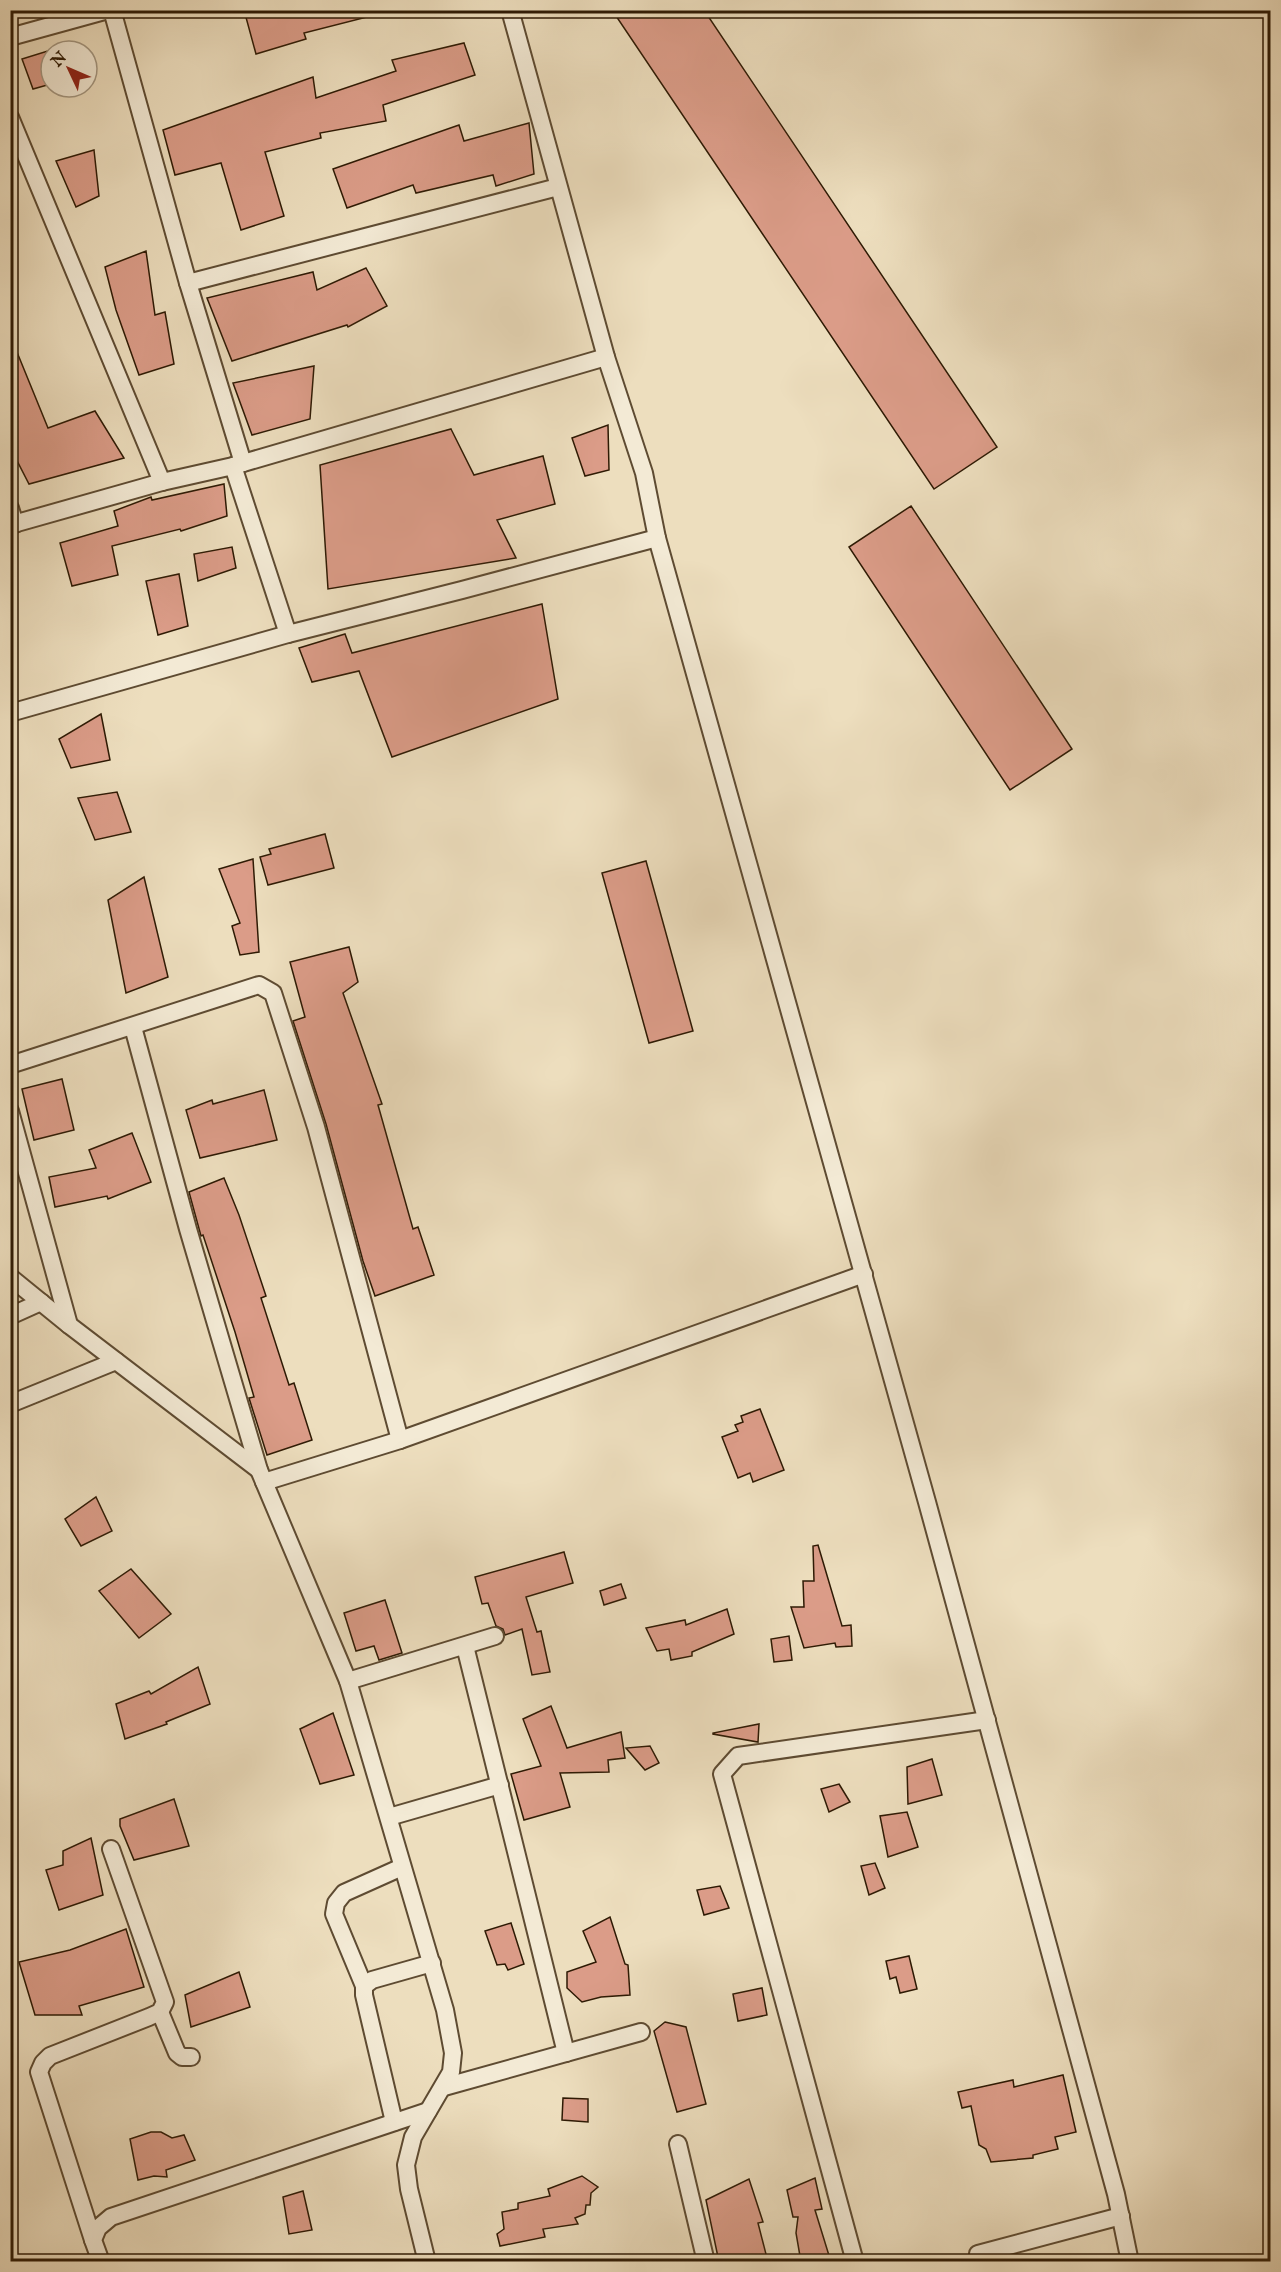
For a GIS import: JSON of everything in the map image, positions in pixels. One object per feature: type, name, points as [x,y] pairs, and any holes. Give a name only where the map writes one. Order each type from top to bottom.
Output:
[{"type":"street","points":[[10,37],[110,10],[288,634]]},
{"type":"street","points":[[510,10],[606,357],[644,473],[657,538],[987,1720],[1121,2216],[1131,2262]]},
{"type":"street","points":[[10,117],[162,482]]},
{"type":"street","points":[[188,283],[558,187]]},
{"type":"street","points":[[12,519],[238,464],[606,357]]},
{"type":"street","points":[[10,713],[288,634],[462,591],[657,538]]},
{"type":"street","points":[[10,1065],[259,985],[273,993],[316,1127],[400,1440]]},
{"type":"street","points":[[133,1027],[188,1229],[262,1476],[348,1681],[390,1817],[402,1867],[445,2010],[453,2053],[451,2072],[413,2137],[406,2165],[409,2189],[427,2262]]},
{"type":"street","points":[[10,1111],[69,1325]]},
{"type":"street","points":[[262,1476],[400,1440],[864,1274]]},
{"type":"street","points":[[10,1277],[262,1476]]},
{"type":"street","points":[[10,1316],[41,1302]]},
{"type":"street","points":[[10,1404],[116,1361]]},
{"type":"street","points":[[348,1681],[495,1636]]},
{"type":"street","points":[[465,1646],[566,2053]]},
{"type":"street","points":[[855,2262],[722,1774],[738,1756],[987,1720]]},
{"type":"street","points":[[390,1817],[500,1785]]},
{"type":"street","points":[[101,2262],[39,2072],[43,2063],[50,2056],[160,2012],[165,2002],[111,1850]]},
{"type":"street","points":[[394,2122],[364,1995],[364,1986],[334,1914],[336,1903],[344,1893],[402,1867]]},
{"type":"street","points":[[364,1986],[372,1980],[432,1963]]},
{"type":"street","points":[[160,2012],[177,2053],[182,2057],[191,2057]]},
{"type":"street","points":[[444,2086],[641,2032]]},
{"type":"street","points":[[93,2240],[98,2228],[111,2217],[428,2110]]},
{"type":"street","points":[[678,2144],[705,2262]]},
{"type":"street","points":[[976,2262],[978,2254],[1121,2216]]},
{"type":"building","points":[[244,10],[370,10],[371,16],[304,33],[306,39],[256,54]]},
{"type":"building","points":[[612,10],[704,10],[997,447],[934,489]]},
{"type":"building","points":[[464,43],[475,75],[383,105],[386,121],[320,133],[321,138],[265,152],[284,216],[241,230],[221,163],[175,175],[163,130],[313,77],[316,98],[396,71],[392,60]]},
{"type":"building","points":[[39,54],[39,87],[33,89],[22,59]]},
{"type":"building","points":[[529,123],[534,174],[496,186],[493,175],[416,193],[413,185],[347,208],[333,169],[459,125],[464,141]]},
{"type":"building","points":[[94,150],[99,196],[76,207],[56,161]]},
{"type":"building","points":[[146,251],[155,315],[165,312],[174,364],[139,375],[116,310],[105,267]]},
{"type":"building","points":[[366,268],[387,306],[348,327],[347,325],[232,361],[207,298],[313,272],[317,290]]},
{"type":"building","points":[[10,335],[48,428],[95,411],[124,458],[29,484],[10,447]]},
{"type":"building","points":[[314,366],[310,419],[252,435],[233,383]]},
{"type":"building","points":[[608,425],[609,470],[585,476],[572,438]]},
{"type":"building","points":[[451,429],[474,475],[543,456],[555,504],[497,520],[516,558],[328,589],[320,465]]},
{"type":"building","points":[[224,484],[227,516],[181,531],[180,529],[112,546],[118,575],[72,586],[60,543],[118,526],[114,511],[151,497],[152,500]]},
{"type":"building","points":[[911,506],[1072,749],[1010,790],[849,547]]},
{"type":"building","points":[[232,547],[236,568],[198,581],[194,554]]},
{"type":"building","points":[[179,574],[188,626],[158,635],[146,581]]},
{"type":"building","points":[[542,604],[558,699],[392,757],[359,671],[312,682],[299,648],[345,634],[352,653]]},
{"type":"building","points":[[101,714],[110,760],[71,768],[59,739]]},
{"type":"building","points":[[117,792],[131,832],[95,840],[78,798]]},
{"type":"building","points":[[325,834],[334,868],[268,885],[260,857],[271,854],[269,849]]},
{"type":"building","points":[[253,859],[259,952],[240,955],[232,926],[240,923],[219,869]]},
{"type":"building","points":[[646,861],[693,1031],[649,1043],[602,873]]},
{"type":"building","points":[[144,877],[168,977],[126,993],[108,900]]},
{"type":"building","points":[[349,947],[358,982],[343,993],[382,1104],[378,1105],[413,1229],[418,1227],[434,1275],[375,1296],[363,1261],[326,1124],[293,1021],[305,1017],[290,962]]},
{"type":"building","points":[[62,1079],[74,1130],[34,1140],[22,1089]]},
{"type":"building","points":[[264,1090],[277,1140],[200,1158],[186,1110],[212,1100],[213,1104]]},
{"type":"building","points":[[132,1133],[151,1182],[108,1199],[107,1196],[55,1207],[49,1177],[96,1168],[89,1150]]},
{"type":"building","points":[[224,1178],[266,1296],[261,1298],[289,1385],[294,1383],[312,1440],[267,1455],[249,1398],[254,1397],[235,1332],[203,1235],[201,1236],[189,1192]]},
{"type":"building","points":[[760,1409],[784,1470],[753,1482],[750,1473],[738,1478],[722,1437],[738,1431],[735,1425],[743,1422],[741,1416]]},
{"type":"building","points":[[96,1497],[112,1531],[81,1546],[65,1519]]},
{"type":"building","points":[[818,1545],[842,1626],[851,1625],[852,1646],[836,1647],[835,1643],[804,1648],[791,1607],[804,1607],[803,1581],[814,1581],[813,1546]]},
{"type":"building","points":[[564,1552],[573,1583],[526,1597],[537,1632],[541,1631],[550,1672],[532,1675],[522,1629],[505,1635],[503,1629],[496,1626],[488,1603],[482,1604],[475,1577]]},
{"type":"building","points":[[131,1569],[171,1614],[139,1638],[99,1591]]},
{"type":"building","points":[[621,1584],[626,1598],[604,1605],[600,1591]]},
{"type":"building","points":[[385,1600],[402,1653],[379,1660],[374,1646],[356,1651],[344,1613]]},
{"type":"building","points":[[727,1609],[734,1634],[692,1652],[692,1656],[671,1660],[669,1649],[657,1651],[646,1628],[685,1620],[686,1625]]},
{"type":"building","points":[[789,1636],[792,1660],[774,1662],[771,1639]]},
{"type":"building","points":[[198,1667],[210,1704],[166,1722],[167,1724],[125,1739],[116,1704],[149,1691],[151,1694]]},
{"type":"building","points":[[551,1706],[567,1748],[621,1732],[625,1758],[608,1760],[609,1772],[560,1773],[570,1807],[524,1820],[511,1774],[541,1766],[523,1719]]},
{"type":"building","points":[[333,1713],[354,1775],[320,1784],[300,1729]]},
{"type":"building","points":[[759,1724],[758,1742],[713,1734],[713,1733]]},
{"type":"building","points":[[650,1746],[659,1763],[645,1770],[626,1748]]},
{"type":"building","points":[[932,1759],[942,1795],[908,1804],[907,1767]]},
{"type":"building","points":[[839,1784],[850,1802],[829,1812],[821,1789]]},
{"type":"building","points":[[174,1799],[189,1846],[134,1860],[120,1826],[120,1819]]},
{"type":"building","points":[[907,1812],[918,1847],[888,1857],[880,1816]]},
{"type":"building","points":[[91,1838],[103,1895],[59,1910],[46,1870],[63,1865],[63,1851]]},
{"type":"building","points":[[875,1863],[885,1888],[869,1895],[861,1866]]},
{"type":"building","points":[[720,1886],[729,1908],[704,1915],[697,1890]]},
{"type":"building","points":[[610,1917],[625,1964],[628,1965],[630,1995],[601,1997],[582,2002],[567,1988],[567,1972],[596,1962],[583,1931]]},
{"type":"building","points":[[511,1923],[524,1964],[508,1970],[505,1964],[497,1965],[485,1931]]},
{"type":"building","points":[[126,1929],[144,1987],[79,2006],[82,2015],[35,2015],[19,1962],[70,1950]]},
{"type":"building","points":[[909,1956],[917,1989],[900,1993],[896,1977],[890,1979],[886,1961]]},
{"type":"building","points":[[239,1972],[250,2007],[191,2027],[185,1995]]},
{"type":"building","points":[[762,1988],[767,2015],[738,2021],[733,1994]]},
{"type":"building","points":[[665,2022],[686,2027],[706,2104],[677,2112],[654,2031]]},
{"type":"building","points":[[1063,2075],[1076,2132],[1055,2137],[1058,2149],[1033,2155],[1033,2158],[991,2162],[986,2149],[979,2145],[971,2106],[962,2108],[958,2092],[1013,2080],[1014,2087]]},
{"type":"building","points":[[563,2098],[588,2099],[588,2122],[562,2120]]},
{"type":"building","points":[[151,2132],[161,2132],[172,2138],[184,2135],[195,2160],[166,2170],[167,2177],[154,2176],[138,2180],[130,2139]]},
{"type":"building","points":[[582,2176],[598,2187],[591,2193],[590,2205],[586,2205],[585,2214],[575,2218],[578,2224],[543,2229],[545,2237],[500,2246],[497,2234],[504,2229],[502,2212],[518,2209],[518,2203],[550,2196],[548,2189]]},
{"type":"building","points":[[815,2178],[822,2209],[815,2210],[831,2262],[801,2262],[796,2233],[798,2217],[793,2217],[787,2190]]},
{"type":"building","points":[[749,2179],[763,2222],[758,2223],[768,2262],[719,2262],[706,2200]]},
{"type":"building","points":[[303,2191],[312,2230],[289,2234],[283,2197]]}]
